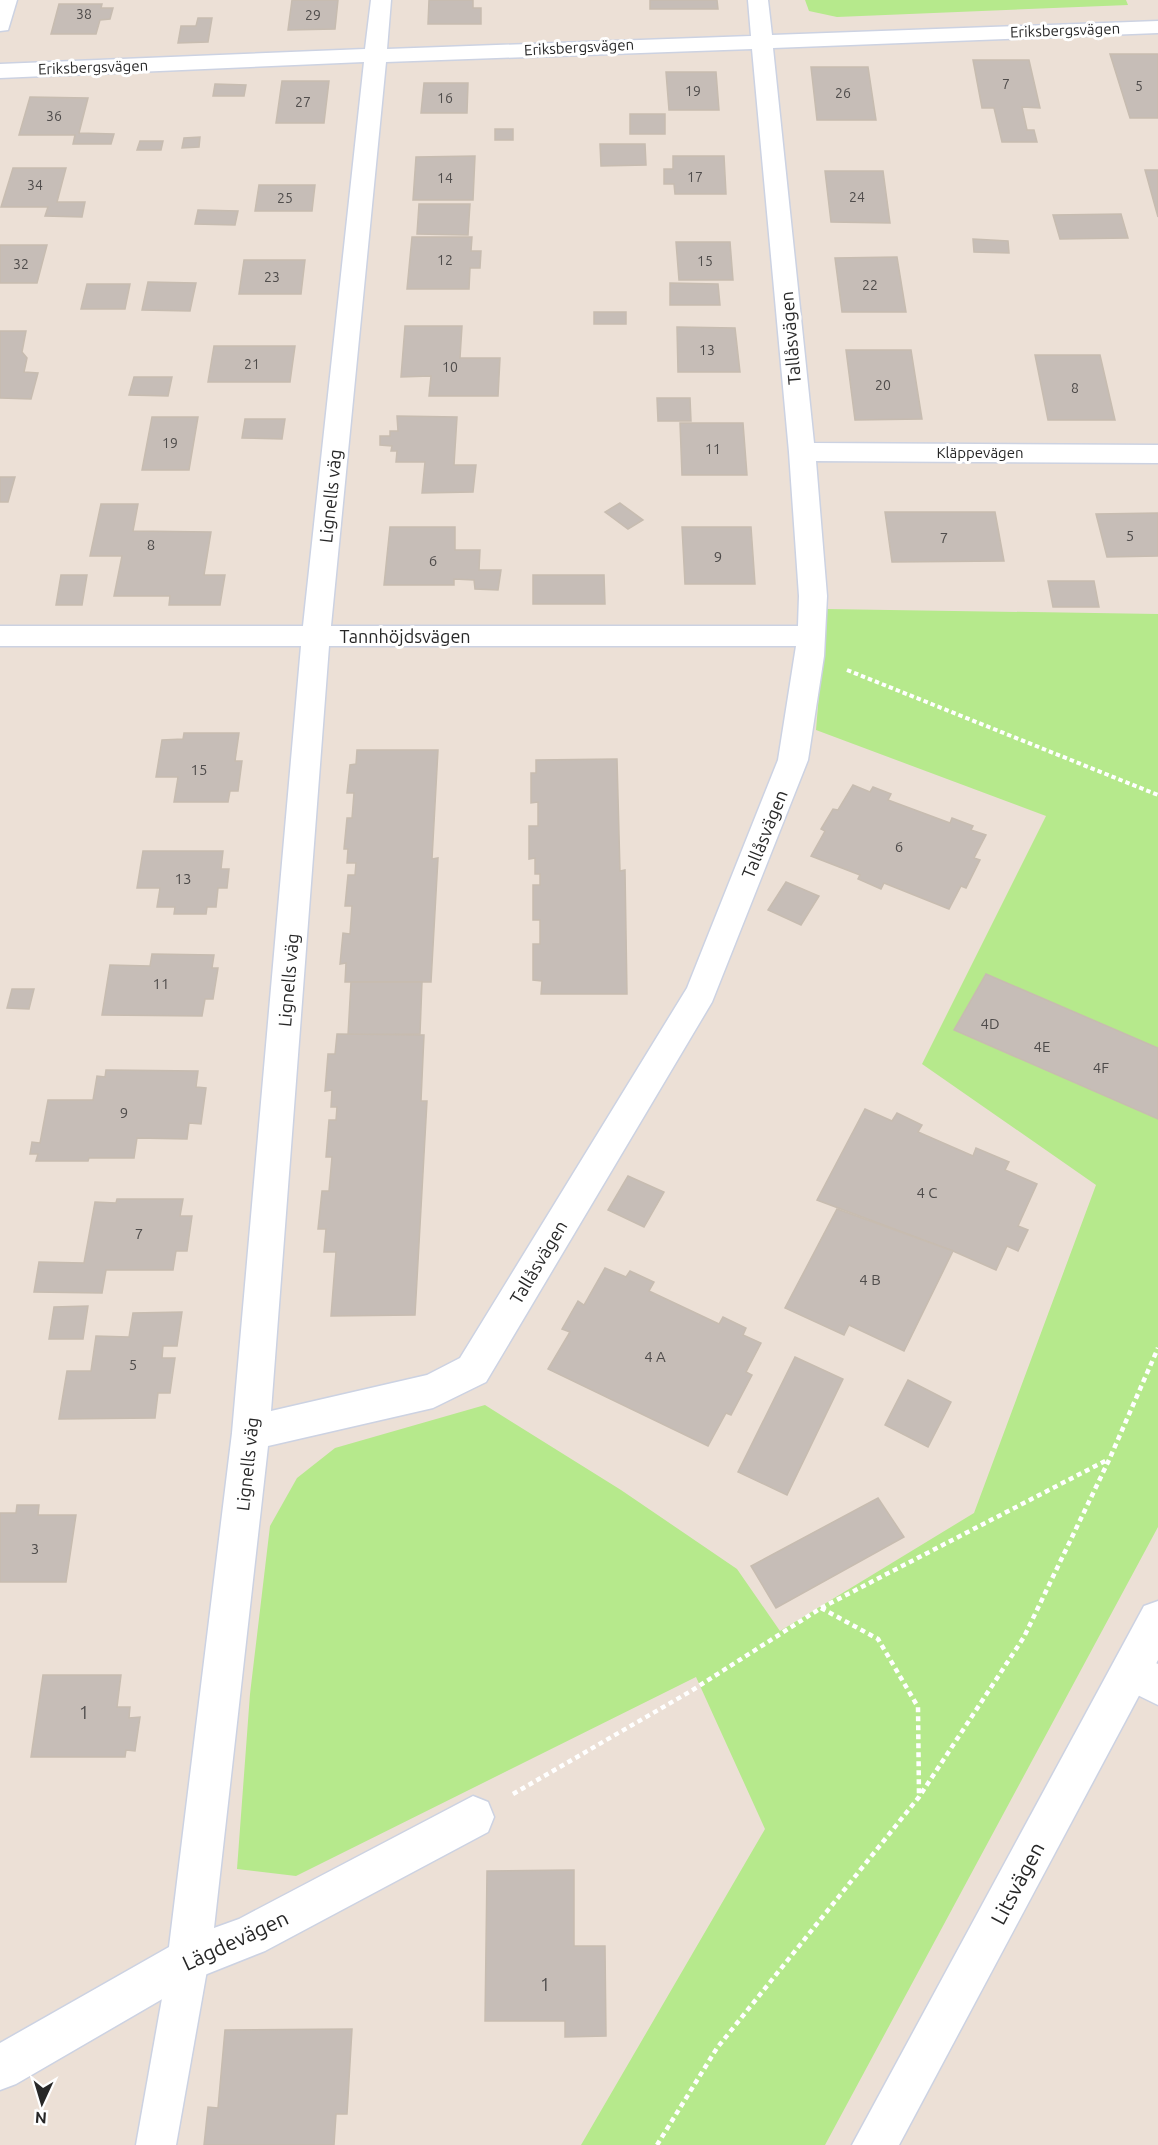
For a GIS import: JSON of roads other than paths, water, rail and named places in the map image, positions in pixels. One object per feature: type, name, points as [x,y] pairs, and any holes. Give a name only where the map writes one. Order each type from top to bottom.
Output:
[{"type":"street","points":[[0,25],[7,0]]},
{"type":"street","name":"Lignells väg","points":[[189,1959],[251,1433],[316,636],[381,0]]},
{"type":"street","name":"Tallåsvägen","points":[[251,1433],[433,1391],[473,1370],[701,993],[794,760],[811,646],[813,596],[802,452],[760,42],[758,0]]},
{"type":"street","name":"Eriksbergsvägen","points":[[0,70],[1158,27]]},
{"type":"street","name":"Kläppevägen","points":[[802,452],[1158,454]]},
{"type":"street","name":"Tannhöjdsvägen","points":[[0,636],[316,636],[811,646]]},
{"type":"street","name":"Litsvägen","points":[[875,2145],[1144,1678],[1158,1620]]},
{"type":"street","name":"Lägdevägen","points":[[0,2068],[189,1959],[250,1936],[473,1817]]},
{"type":"lane","points":[[156,2145],[189,1959]]}]
